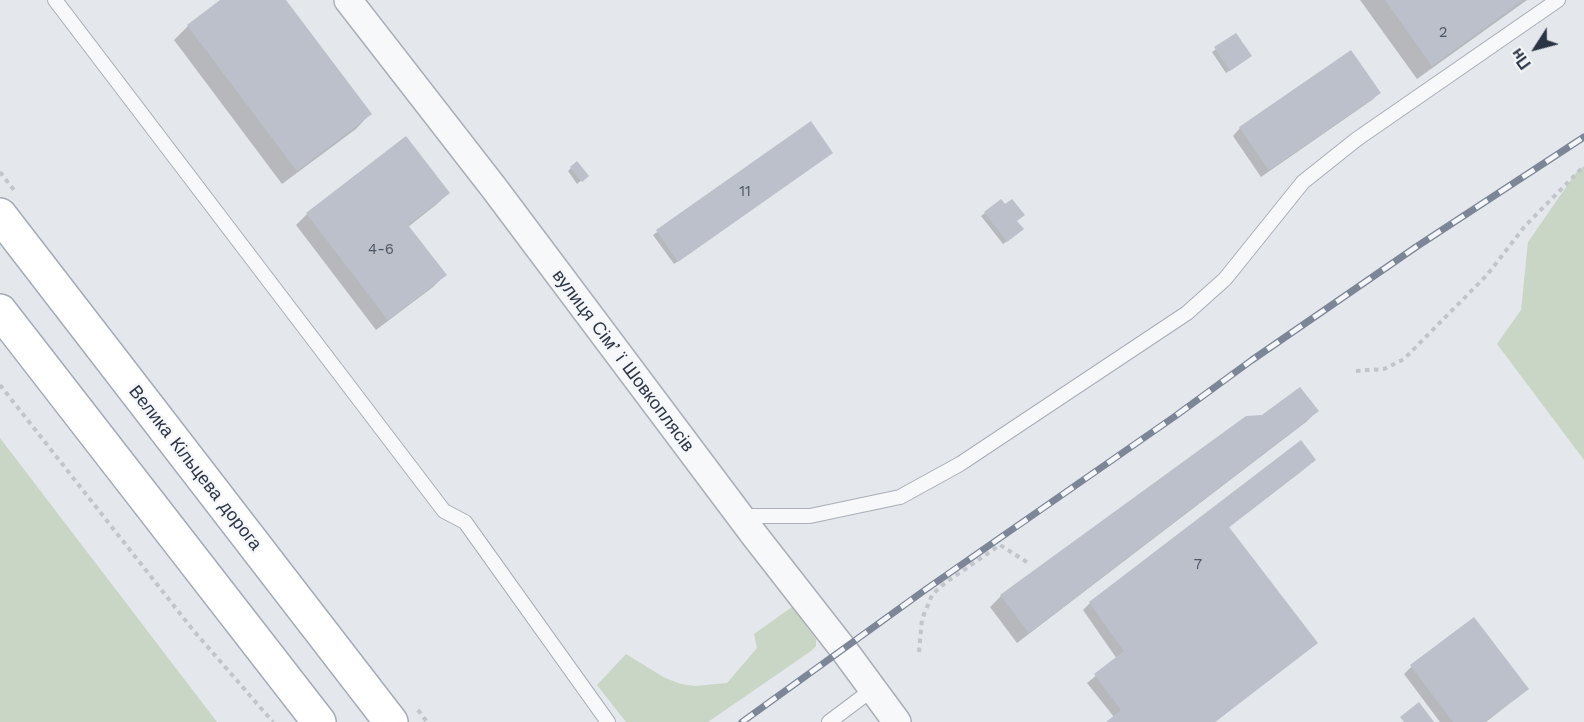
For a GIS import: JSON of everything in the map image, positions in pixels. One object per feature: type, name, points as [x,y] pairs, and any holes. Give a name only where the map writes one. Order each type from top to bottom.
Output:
[{"type":"main road","name":"Велика Кільцева дорога","points":[[0,215],[391,722]]},
{"type":"main road","points":[[0,311],[319,722]]},
{"type":"street","name":"вулиця Сімʼї Шовкоплясів","points":[[348,0],[494,188],[897,722]]},
{"type":"lane","points":[[56,0],[444,511],[465,522],[608,722]]},
{"type":"lane","points":[[741,516],[810,516],[900,497],[960,464],[1187,313],[1225,279],[1303,182],[1357,139],[1558,0]]},
{"type":"lane","points":[[829,722],[873,689]]},
{"type":"path","points":[[1356,371],[1384,369],[1404,359],[1487,275],[1525,226],[1584,166]]},
{"type":"path","points":[[0,385],[193,630],[273,722]]},
{"type":"path","points":[[919,651],[922,619],[932,595],[945,583],[1000,545],[1030,564]]},
{"type":"green space","points":[[1584,166],[1584,460],[1497,344],[1521,310],[1528,242],[1578,170]]},
{"type":"green space","points":[[0,438],[217,722],[0,722]]},
{"type":"green space","points":[[792,607],[816,639],[816,646],[708,722],[626,722],[597,685],[626,654],[665,678],[681,684],[695,686],[727,683],[757,648],[754,634]]},
{"type":"building","points":[[220,0],[286,0],[372,114],[297,171],[187,25]]},
{"type":"building","points":[[1385,0],[1523,0],[1432,66]]},
{"type":"building","points":[[1236,33],[1252,56],[1230,71],[1214,47]]},
{"type":"building","points":[[1351,50],[1381,93],[1269,170],[1239,127]]},
{"type":"building","points":[[811,121],[833,153],[678,262],[656,230]]},
{"type":"building","points":[[406,136],[450,193],[408,225],[447,275],[388,320],[306,213]]},
{"type":"building","points":[[577,161],[589,176],[582,182],[570,167]]},
{"type":"building","points":[[1001,199],[1005,204],[1012,199],[1025,215],[1017,221],[1024,229],[1007,242],[984,212]]},
{"type":"building","points":[[1300,387],[1319,411],[1029,633],[1000,595],[1246,416],[1262,415]]},
{"type":"building","points":[[1301,440],[1316,460],[1229,527],[1318,643],[1215,722],[1106,722],[1121,710],[1094,674],[1124,651],[1089,602]]},
{"type":"building","points":[[1474,617],[1529,689],[1485,722],[1453,722],[1410,665]]},
{"type":"building","points":[[1419,702],[1434,722],[1404,722],[1400,717]]},
{"type":"railway","points":[[742,722],[1252,360],[1416,247],[1584,137]]}]
